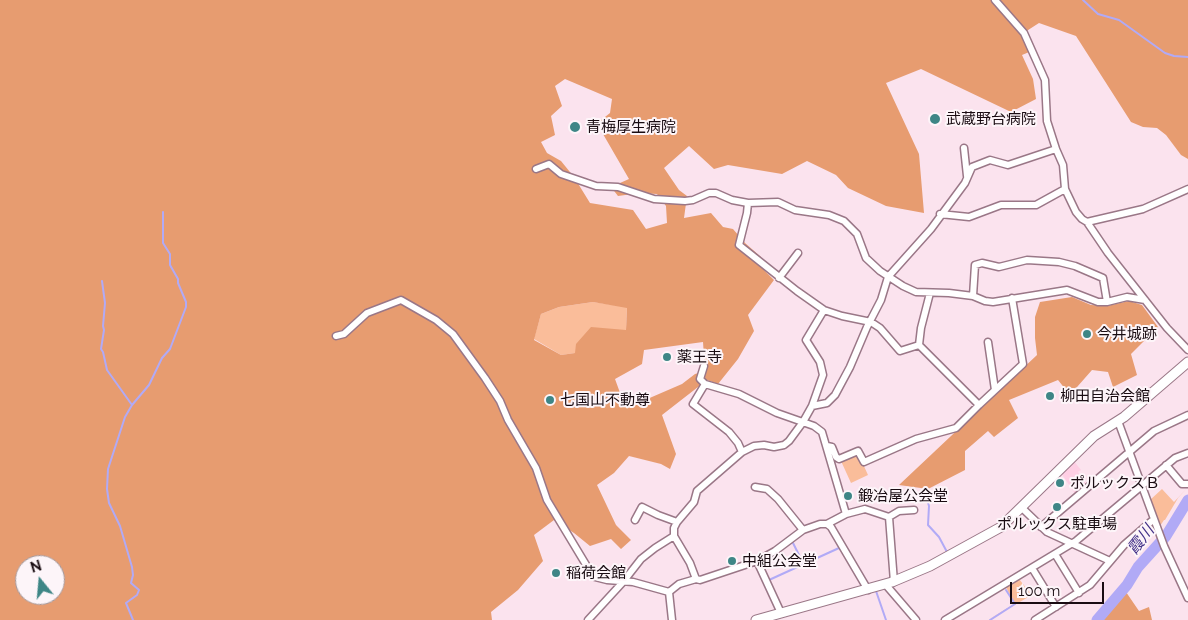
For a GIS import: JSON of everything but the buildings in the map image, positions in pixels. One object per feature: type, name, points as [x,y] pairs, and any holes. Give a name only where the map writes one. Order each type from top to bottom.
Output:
[{"type":"street","points":[[994,0],[1024,34],[1045,80],[1046,116],[1063,165],[1065,189],[1076,212],[1087,222],[1108,253],[1167,328],[1188,350]]},
{"type":"street","points":[[964,148],[967,176]]},
{"type":"street","points":[[812,406],[828,403],[835,394],[850,367],[881,300],[888,277],[931,229],[940,214],[965,183],[972,167],[990,160],[1008,164],[1056,149]]},
{"type":"street","points":[[536,169],[549,164],[561,174],[596,186],[618,187],[654,199],[685,201],[693,200],[709,193],[716,193],[732,200],[778,202],[795,210],[829,214],[844,221],[857,234],[866,258],[888,277],[916,292],[973,296],[993,302],[1067,290],[1092,300],[1108,302],[1127,297],[1145,300]]},
{"type":"street","points":[[940,214],[968,217],[1001,205],[1036,205],[1065,189]]},
{"type":"street","points":[[1087,222],[1143,209],[1188,189]]},
{"type":"street","points":[[748,202],[739,245],[779,278],[824,310],[871,322],[880,328],[900,351],[919,345]]},
{"type":"street","points":[[779,278],[798,253]]},
{"type":"street","points":[[973,296],[975,264],[982,263],[999,267],[1027,260],[1059,262],[1075,266],[1103,278],[1108,302]]},
{"type":"street","points":[[919,345],[921,328],[930,293]]},
{"type":"street","points":[[827,446],[832,447],[836,457],[839,459],[858,451],[864,462],[916,439],[956,428],[1023,364],[1012,298]]},
{"type":"street","points":[[336,336],[344,334],[366,313],[401,300],[436,320],[453,334],[486,378],[536,468],[547,500],[591,574],[595,577],[647,585],[669,592]]},
{"type":"street","points":[[696,580],[690,563],[674,536],[674,528],[694,502],[697,490],[742,452],[754,446],[774,447],[784,445],[802,422],[812,406],[823,375],[820,362],[806,340],[824,310]]},
{"type":"street","points":[[987,341],[995,390]]},
{"type":"street","points":[[919,345],[979,405]]},
{"type":"street","points":[[756,620],[890,583],[930,566],[1000,526],[1094,436],[1118,421],[1188,362]]},
{"type":"street","points":[[704,366],[700,379],[705,384],[739,394],[777,413],[821,430],[824,434],[846,514]]},
{"type":"street","points":[[705,384],[693,404],[729,432],[738,443],[742,452]]},
{"type":"street","points":[[1041,527],[1157,429],[1188,415]]},
{"type":"street","points":[[1118,421],[1164,546],[1188,598]]},
{"type":"street","points":[[945,620],[1072,544],[1166,465],[1178,456],[1188,452]]},
{"type":"street","points":[[1166,465],[1181,483],[1184,485],[1188,484]]},
{"type":"street","points":[[755,487],[767,489],[778,499],[803,530]]},
{"type":"street","points":[[1021,507],[1047,532],[1110,561]]},
{"type":"street","points":[[635,520],[642,508],[677,522]]},
{"type":"street","points":[[669,592],[678,584],[700,580],[757,561],[775,551],[803,530],[820,524],[828,524],[846,514],[864,509],[889,517]]},
{"type":"street","points":[[889,517],[898,511],[914,510]]},
{"type":"street","points":[[889,517],[890,583],[916,620]]},
{"type":"street","points":[[1034,620],[1079,593],[1096,580],[1127,541],[1154,519]]},
{"type":"street","points":[[828,524],[832,527],[868,590]]},
{"type":"street","points":[[588,620],[641,560],[674,536]]},
{"type":"street","points":[[1055,554],[1079,593]]},
{"type":"street","points":[[757,561],[781,613]]},
{"type":"street","points":[[1032,568],[1056,607]]},
{"type":"street","points":[[669,592],[672,620]]},
{"type":"shaded area","points":[[0,0],[1188,0],[1188,159],[1181,155],[1166,135],[1157,128],[1143,127],[1131,122],[1076,36],[1039,23],[1025,32],[1034,50],[1022,55],[1033,79],[1036,99],[1011,112],[921,69],[886,83],[919,154],[924,213],[886,206],[848,188],[836,175],[807,161],[782,174],[728,165],[714,169],[689,146],[664,168],[679,190],[687,196],[684,218],[711,213],[723,227],[733,229],[761,257],[759,265],[774,280],[748,315],[754,331],[738,359],[718,384],[707,380],[662,415],[676,454],[670,469],[661,464],[629,456],[614,473],[597,485],[616,525],[631,540],[621,549],[611,539],[590,546],[554,520],[534,535],[543,561],[518,590],[491,612],[492,620],[0,620]],"holes":[[[565,79],[612,99],[610,113],[600,121],[603,134],[629,179],[611,187],[618,196],[640,193],[657,194],[666,206],[667,223],[646,229],[633,210],[590,203],[574,177],[561,161],[547,153],[541,142],[555,135],[551,116],[562,106],[555,86]],[[593,302],[627,308],[626,330],[591,327],[576,344],[575,353],[561,355],[534,340],[541,314],[559,307]],[[703,342],[705,371],[695,374],[682,384],[645,400],[623,401],[615,379],[642,364],[644,350]]]},
{"type":"shaded area","points":[[1072,297],[1091,305],[1107,306],[1129,301],[1142,305],[1158,327],[1131,354],[1137,375],[1113,387],[1108,372],[1092,370],[1070,395],[1058,380],[1009,400],[1018,418],[994,437],[988,431],[965,451],[965,470],[928,489],[899,485],[1037,355],[1035,317],[1040,302]]},
{"type":"shaded area","points":[[593,302],[627,307],[626,330],[575,353],[561,355],[534,339],[541,314],[559,307]]},
{"type":"shaded area","points":[[858,453],[868,475],[851,483],[841,461]]},
{"type":"shaded area","points":[[1073,460],[1081,470],[1078,472],[1087,485],[1076,495],[1061,473]]},
{"type":"shaded area","points":[[1188,487],[1178,498],[1160,526],[1150,500],[1162,489],[1174,502]]},
{"type":"shaded area","points":[[1019,579],[1032,595],[988,620],[1014,604],[1006,587]]},
{"type":"shaded area","points":[[1126,592],[1139,611],[1149,607],[1152,620],[1103,620]]},
{"type":"waterway","points":[[1083,0],[1098,14],[1119,20],[1165,53],[1188,57]]},
{"type":"waterway","points":[[133,620],[126,603],[137,595],[139,590],[131,583],[132,567],[120,526],[109,503],[107,489],[108,469],[125,417],[132,405],[149,385],[162,358],[170,349],[186,307],[178,279],[170,265],[170,254],[163,243],[163,212]]},
{"type":"waterway","points":[[102,281],[105,303],[101,349],[107,370],[132,405]]},
{"type":"waterway","points":[[927,499],[929,506],[928,525],[939,537],[947,552]]},
{"type":"waterway","name":"霞川","points":[[1097,620],[1127,585],[1138,567],[1166,536],[1188,500]]},
{"type":"waterway","points":[[793,543],[803,563]]},
{"type":"waterway","points":[[769,580],[839,548]]},
{"type":"waterway","points":[[990,620],[1015,604],[1006,590]]},
{"type":"waterway","points":[[876,591],[886,620]]},
{"type":"place","name":"武蔵野台病院","points":[[935,119]]},
{"type":"place","name":"青梅厚生病院","points":[[575,127]]},
{"type":"place","name":"今井城跡","points":[[1087,334]]},
{"type":"place","name":"薬王寺","points":[[667,357]]},
{"type":"place","name":"柳田自治会館","points":[[1050,396]]},
{"type":"place","name":"七国山不動尊","points":[[550,400]]},
{"type":"place","name":"ポルックスＢ","points":[[1060,483]]},
{"type":"place","name":"鍛冶屋公会堂","points":[[848,496]]},
{"type":"place","name":"ポルックス駐車場","points":[[1057,507]]},
{"type":"place","name":"中組公会堂","points":[[732,561]]},
{"type":"place","name":"稲荷会館","points":[[556,573]]}]
